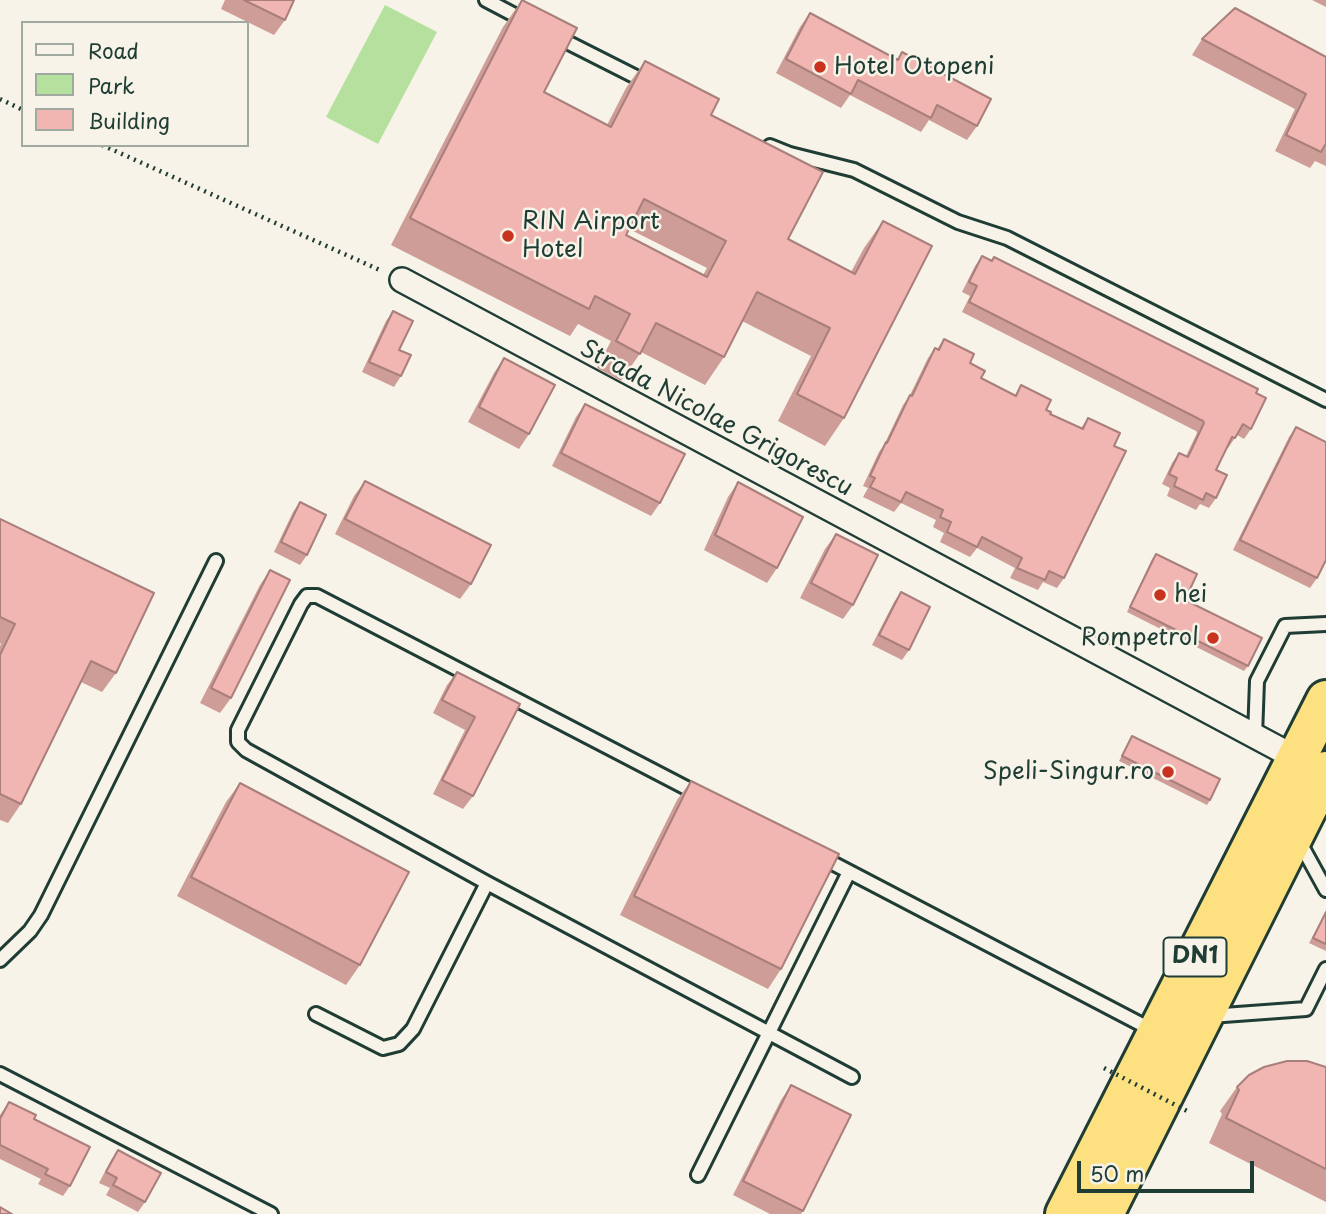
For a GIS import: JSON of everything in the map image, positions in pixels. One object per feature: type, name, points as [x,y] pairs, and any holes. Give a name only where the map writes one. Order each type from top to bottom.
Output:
[{"type":"highway","name":"DN1","points":[[1104,1214],[1295,833],[1326,700]]},
{"type":"highway","name":"DN1","points":[[1065,1214],[1157,1033],[1311,764]]},
{"type":"street","name":"Strada Nicolae Grigorescu","points":[[402,280],[1311,764]]},
{"type":"lane","points":[[486,0],[663,91]]},
{"type":"lane","points":[[758,139],[790,154],[854,170],[958,222],[1007,238],[1326,400]]},
{"type":"lane","points":[[0,960],[24,938],[41,915],[216,561]]},
{"type":"lane","points":[[713,801],[317,596],[307,596],[301,604],[238,730],[238,742],[246,750],[487,883],[852,1077]]},
{"type":"lane","points":[[1255,736],[1257,681],[1286,626],[1326,624]]},
{"type":"lane","points":[[1295,833],[1326,890]]},
{"type":"lane","points":[[812,852],[1157,1033]]},
{"type":"lane","points":[[698,1175],[849,872]]},
{"type":"lane","points":[[316,1014],[383,1048],[399,1044],[413,1029],[487,883]]},
{"type":"lane","points":[[1203,1017],[1306,1009],[1326,969]]},
{"type":"lane","points":[[0,1074],[271,1214]]},
{"type":"path","points":[[0,99],[21,109]]},
{"type":"path","points":[[106,147],[402,280]]},
{"type":"path","points":[[1104,1068],[1187,1111]]},
{"type":"green space","points":[[385,5],[437,32],[378,144],[326,117]]},
{"type":"building","points":[[244,0],[294,0],[285,20]]},
{"type":"building","name":"RIN Airport Hotel","points":[[522,0],[577,28],[544,92],[611,127],[645,61],[719,99],[711,115],[823,172],[788,239],[855,274],[883,221],[932,246],[844,418],[797,394],[830,328],[757,292],[724,357],[656,323],[640,354],[616,341],[630,314],[595,296],[589,309],[410,218]],"holes":[[[644,199],[726,241],[707,277],[626,235]]]},
{"type":"building","points":[[1235,8],[1326,57],[1326,145],[1321,152],[1286,135],[1306,94],[1202,39]]},
{"type":"building","points":[[810,13],[898,60],[902,52],[991,99],[977,126],[937,105],[931,118],[858,80],[851,94],[786,59]]},
{"type":"building","points":[[982,256],[992,261],[994,257],[1258,389],[1256,393],[1266,398],[1251,429],[1243,424],[1235,438],[1232,437],[1216,470],[1227,475],[1216,498],[1206,493],[1203,500],[1174,486],[1177,478],[1169,474],[1179,453],[1188,457],[1203,421],[969,302],[977,286],[969,282]]},
{"type":"building","points":[[393,311],[413,321],[399,350],[411,355],[401,376],[369,362]]},
{"type":"building","points":[[944,339],[974,354],[970,363],[985,371],[981,378],[1016,396],[1021,385],[1051,400],[1046,410],[1051,412],[1050,414],[1083,429],[1088,418],[1120,433],[1114,446],[1126,451],[1064,578],[1049,571],[1045,580],[1017,568],[1022,558],[982,537],[977,547],[947,532],[951,522],[940,517],[943,510],[906,492],[901,502],[870,487],[875,478],[870,476],[886,442],[935,348],[939,350]]},
{"type":"building","points":[[504,358],[555,385],[529,434],[479,407]]},
{"type":"building","points":[[585,404],[685,454],[660,503],[561,453]]},
{"type":"building","points":[[1296,427],[1326,442],[1326,560],[1317,578],[1240,540]]},
{"type":"building","points":[[365,481],[491,545],[471,584],[345,519]]},
{"type":"building","points":[[738,482],[803,517],[777,568],[715,535]]},
{"type":"building","points":[[300,502],[326,515],[307,555],[281,542]]},
{"type":"building","points":[[0,519],[154,593],[116,673],[91,661],[21,804],[0,794],[0,655],[15,624],[0,617]]},
{"type":"building","points":[[836,534],[878,555],[853,605],[811,583]]},
{"type":"building","points":[[1156,554],[1197,574],[1185,600],[1262,638],[1248,666],[1130,607]]},
{"type":"building","points":[[270,570],[290,580],[231,698],[211,688]]},
{"type":"building","points":[[901,592],[930,607],[909,650],[879,635]]},
{"type":"building","points":[[457,672],[520,704],[473,796],[442,780],[475,717],[442,700]]},
{"type":"building","name":"Speli-Singur.ro","points":[[1132,736],[1220,779],[1210,800],[1122,756]]},
{"type":"building","points":[[691,781],[839,854],[781,969],[634,896]]},
{"type":"building","points":[[240,783],[409,872],[360,965],[191,877]]},
{"type":"building","points":[[1326,912],[1326,944],[1313,938]]},
{"type":"building","points":[[1287,1061],[1307,1061],[1326,1067],[1326,1169],[1226,1118],[1239,1090],[1237,1087],[1249,1075],[1264,1067]]},
{"type":"building","points":[[791,1085],[851,1115],[803,1211],[743,1181]]},
{"type":"building","points":[[9,1102],[36,1115],[34,1119],[90,1147],[70,1186],[45,1174],[48,1169],[0,1145],[0,1119]]},
{"type":"building","points":[[118,1150],[161,1173],[145,1202],[113,1185],[117,1178],[106,1172]]},
{"type":"building","points":[[0,1207],[12,1214],[0,1214]]},
{"type":"place","name":"Hotel Otopeni","points":[[820,67]]},
{"type":"place","name":"RIN Airport Hotel","points":[[508,236]]},
{"type":"place","name":"hei","points":[[1160,595]]},
{"type":"place","name":"Rompetrol","points":[[1213,638]]},
{"type":"place","name":"Speli-Singur.ro","points":[[1168,772]]}]
